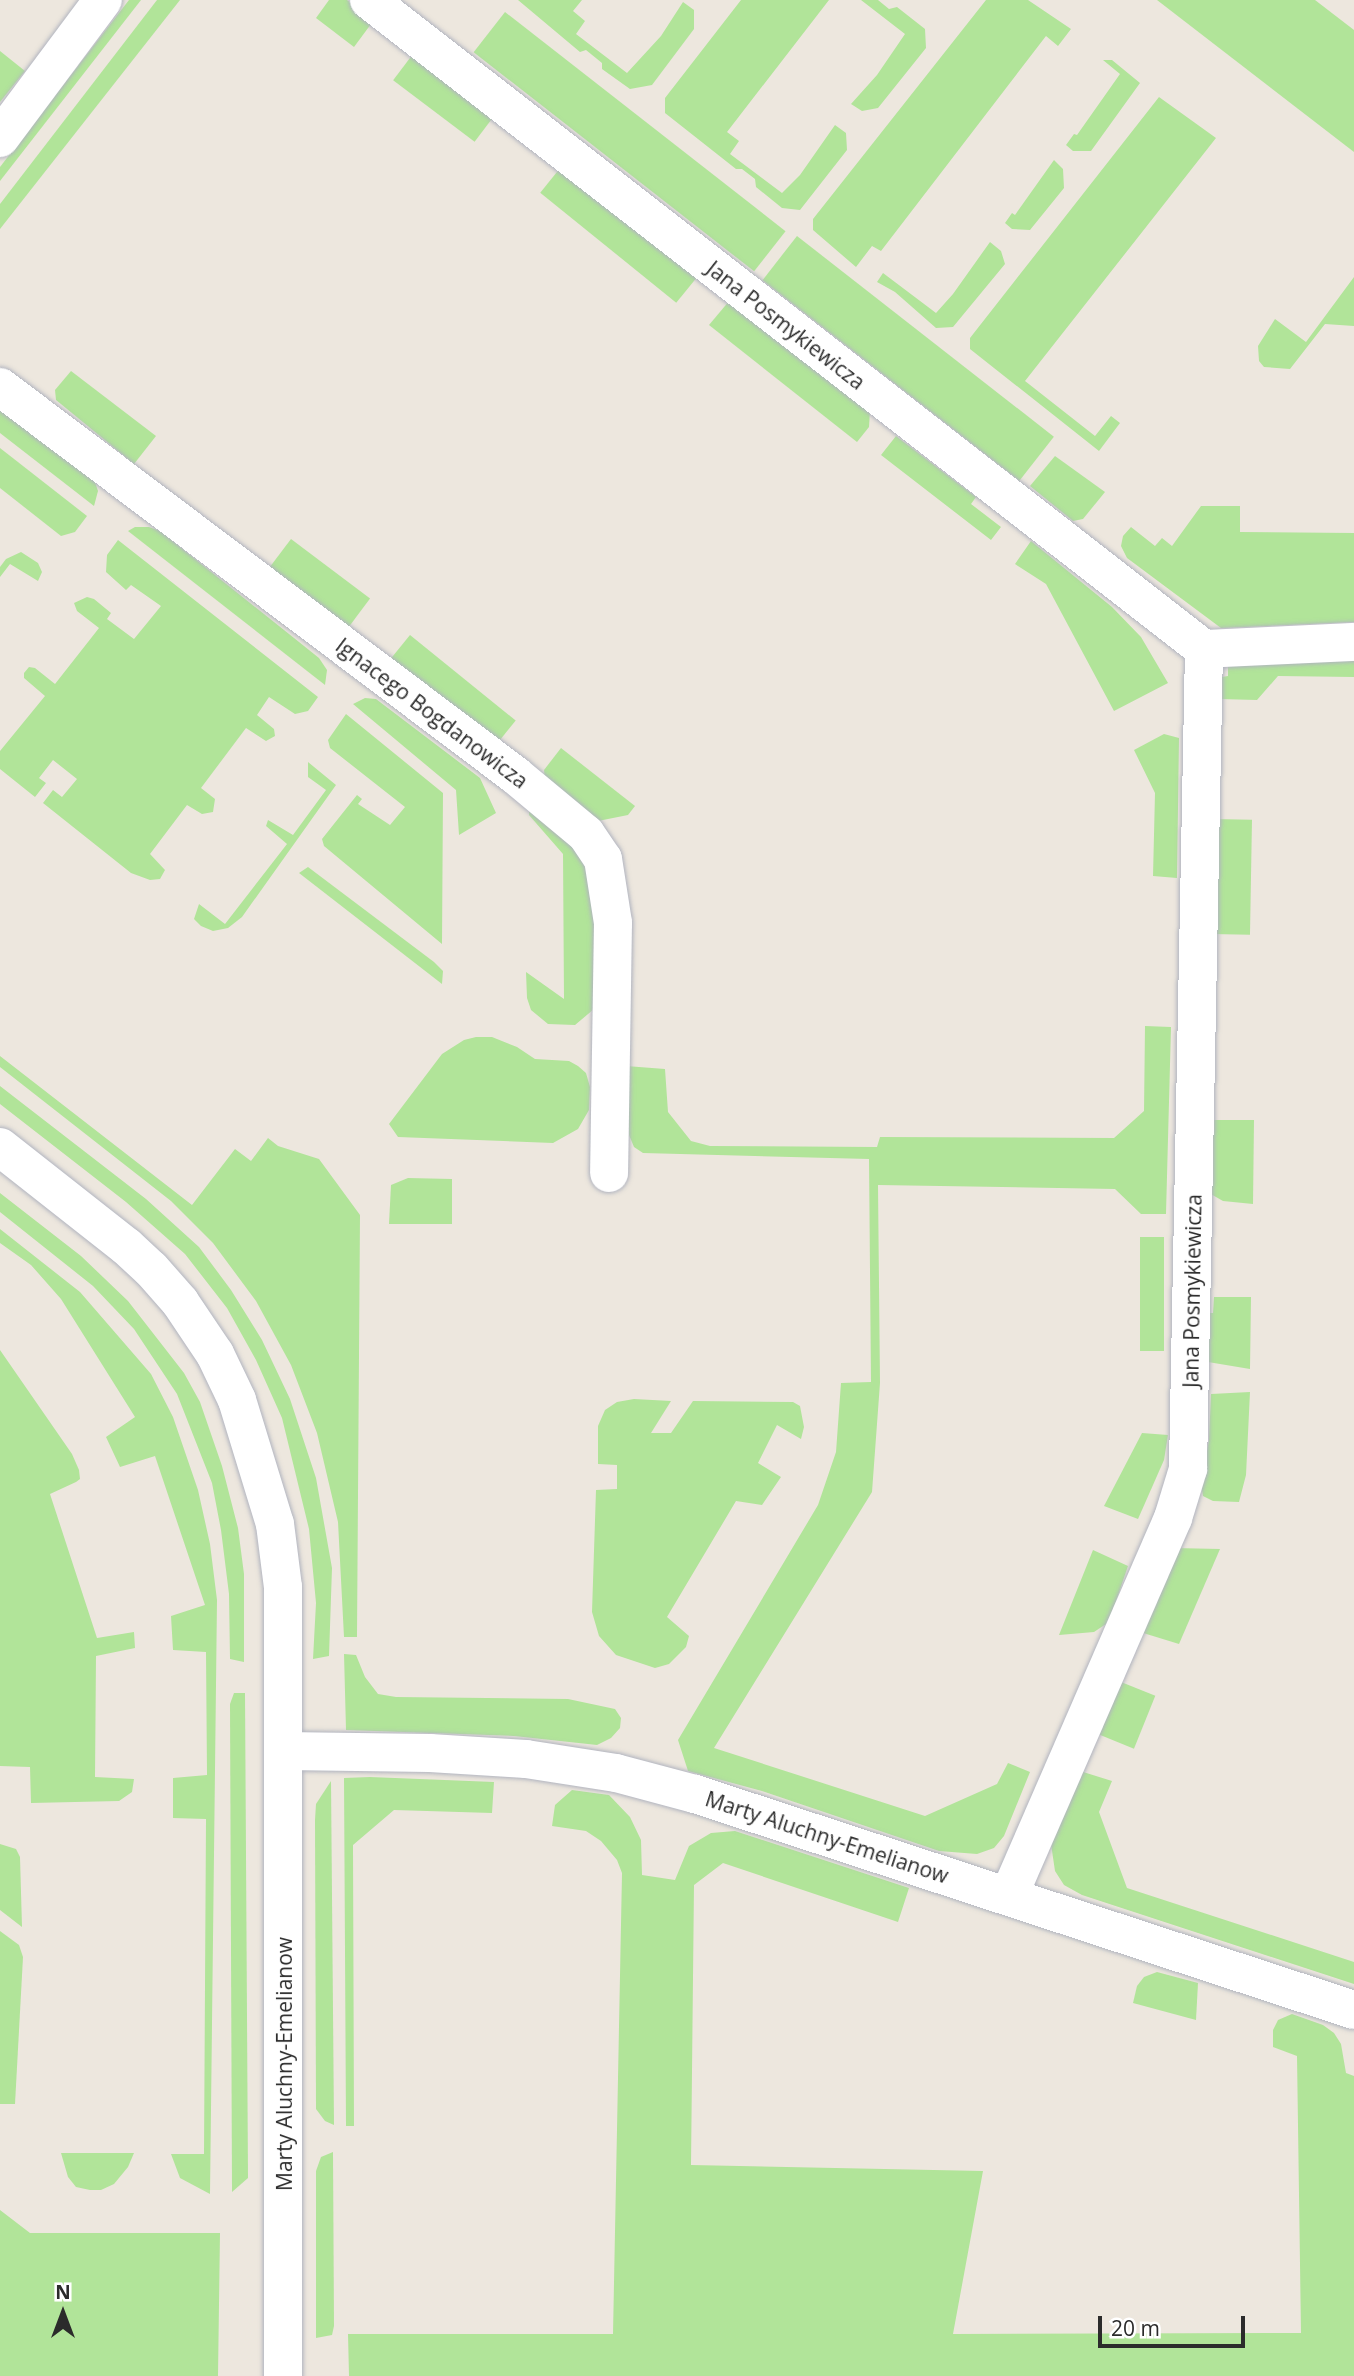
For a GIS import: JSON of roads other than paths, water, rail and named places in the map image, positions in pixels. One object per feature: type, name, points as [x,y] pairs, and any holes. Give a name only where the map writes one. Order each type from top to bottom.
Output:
[{"type":"street","points":[[0,138],[103,0]]},
{"type":"street","name":"Jana Posmykiewicza","points":[[369,0],[1204,649],[1188,1469],[1173,1518],[1009,1896]]},
{"type":"street","name":"Ignacego Bogdanowicza","points":[[0,387],[514,775],[586,834],[603,859],[613,923],[609,1173]]},
{"type":"street","points":[[1204,649],[1354,642]]},
{"type":"street","name":"Marty Aluchny-Emelianow","points":[[0,1147],[151,1269],[180,1302],[215,1354],[237,1400],[275,1524],[283,1587],[283,2376]]},
{"type":"street","name":"Marty Aluchny-Emelianow","points":[[284,1751],[430,1753],[526,1759],[616,1773],[695,1794],[1354,2010]]}]
